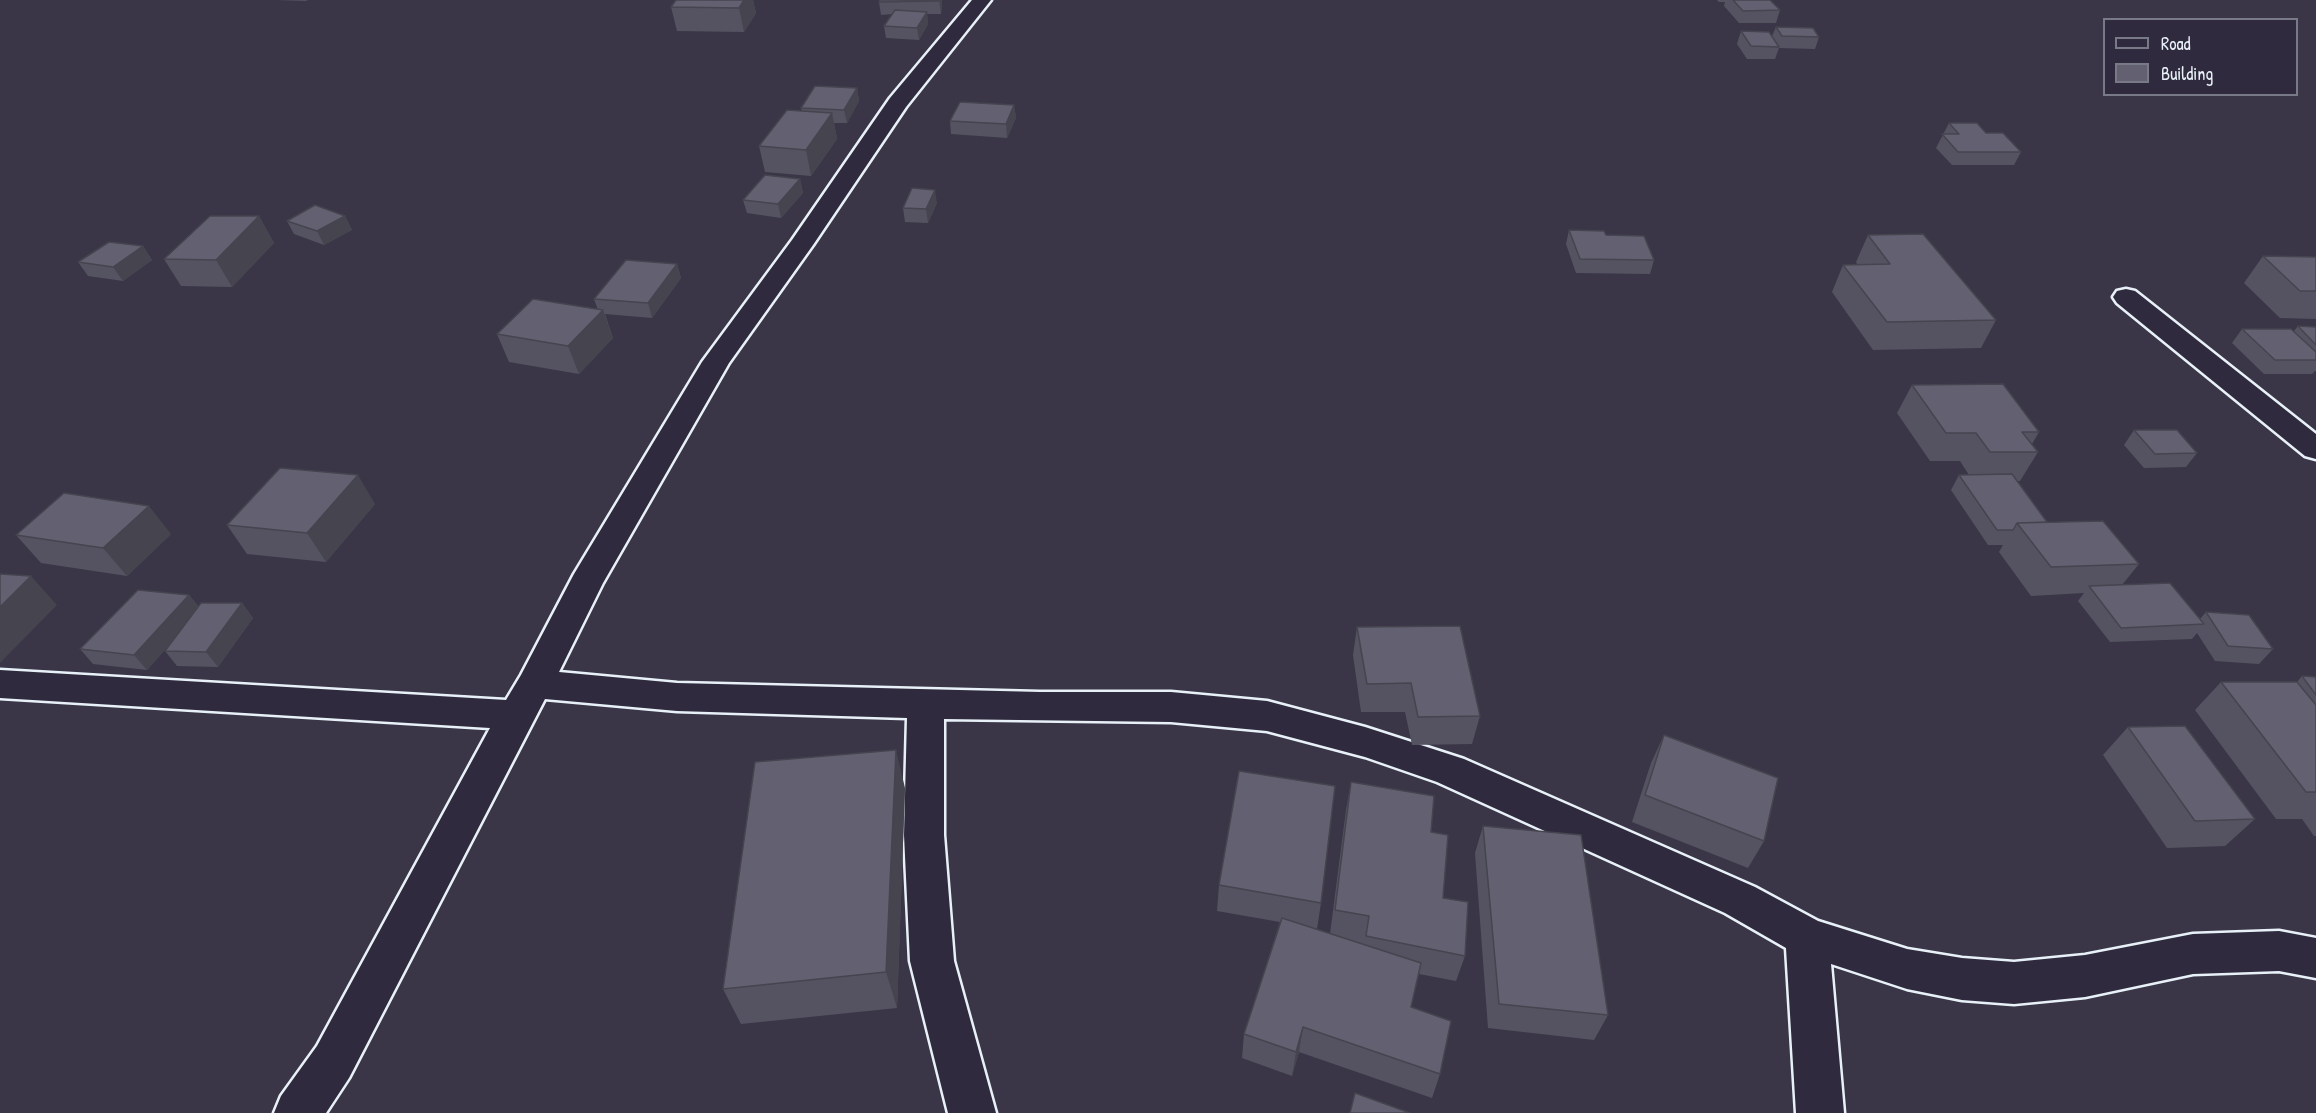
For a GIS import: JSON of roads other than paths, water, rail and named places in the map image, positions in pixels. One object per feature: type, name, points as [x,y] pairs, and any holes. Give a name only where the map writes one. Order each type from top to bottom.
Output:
[{"type":"street","points":[[298,1113],[333,1062],[586,583],[716,362],[801,245],[898,103],[982,0]]},
{"type":"street","points":[[2126,297],[2316,449]]},
{"type":"street","points":[[0,684],[526,699],[677,697],[1040,707],[1171,707],[1267,716],[1365,742],[1450,770],[1740,900],[1807,937],[1907,969],[1962,979],[2014,983],[2085,976],[2193,954],[2279,951],[2316,958]]},
{"type":"street","points":[[926,703],[924,835],[932,961],[972,1113]]},
{"type":"street","points":[[1807,937],[1820,1113]]}]
